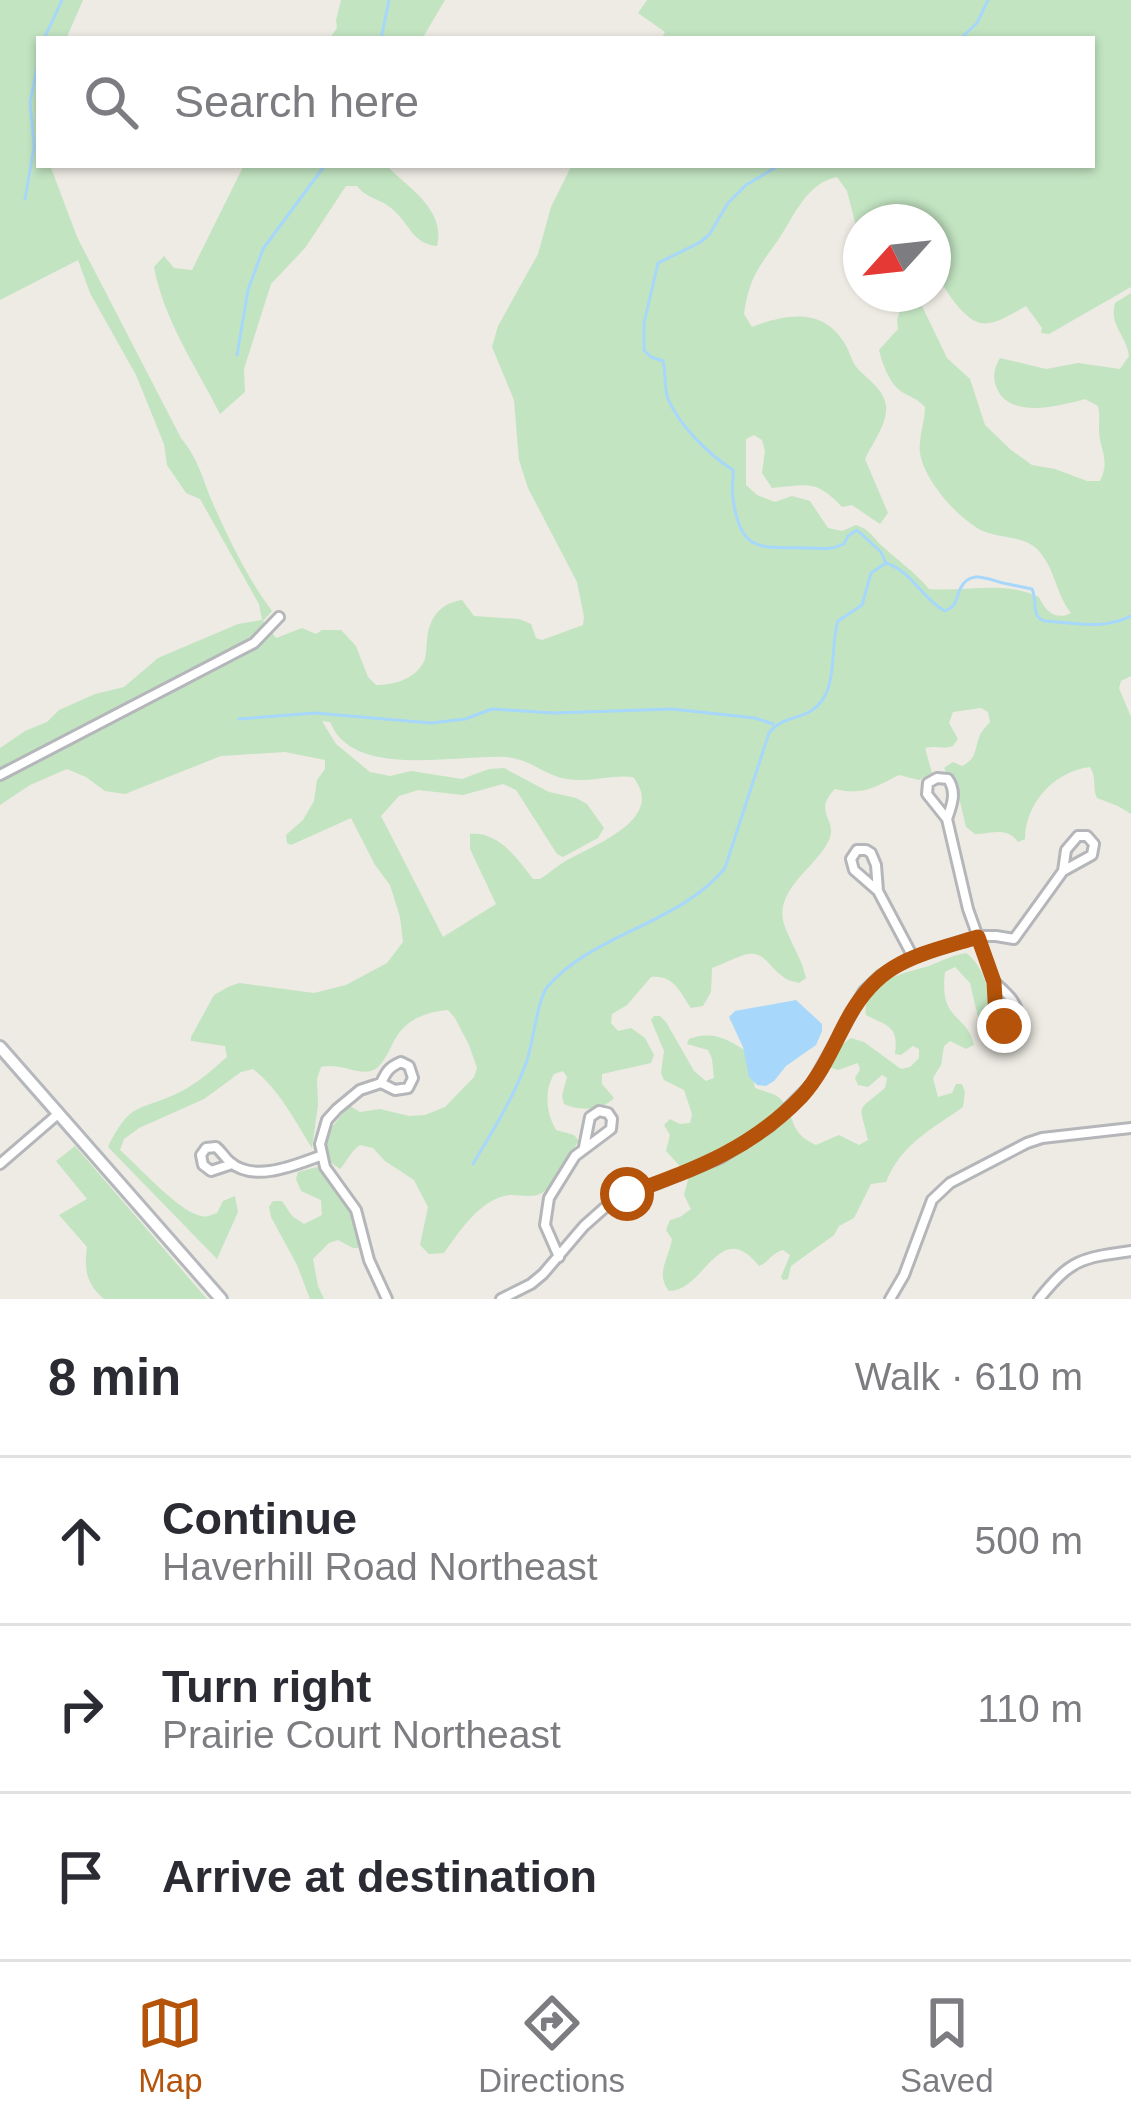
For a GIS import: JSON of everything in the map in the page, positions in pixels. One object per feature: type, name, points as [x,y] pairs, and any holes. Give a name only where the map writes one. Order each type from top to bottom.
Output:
[{"type":"main road","points":[[0,1047],[224,1299]]},
{"type":"street","points":[[0,776],[254,643],[279,617]]},
{"type":"street","points":[[946,819],[953,788],[943,777],[926,788],[946,819],[994,982],[996,1017],[1009,1026],[1017,1020],[1017,1010],[994,982]]},
{"type":"street","points":[[501,1299],[531,1284],[611,1202],[720,1158],[770,1126],[812,1084],[864,992],[881,975],[913,957],[978,937],[1014,939],[1064,871],[1092,855],[1094,844],[1087,836],[1068,844],[1064,871]]},
{"type":"street","points":[[878,891],[874,858],[866,850],[857,850],[851,859],[854,870],[878,891],[913,957]]},
{"type":"street","points":[[381,1083],[360,1090],[327,1120],[320,1156],[356,1210],[369,1260],[387,1299]]},
{"type":"street","points":[[559,1257],[548,1235],[549,1198],[584,1147],[610,1129],[608,1113],[599,1111],[590,1117],[584,1147]]},
{"type":"street","points":[[0,1164],[58,1114]]},
{"type":"street","points":[[890,1299],[904,1276],[928,1209],[950,1183],[1033,1140],[1131,1128]]},
{"type":"street","points":[[232,1164],[274,1171],[320,1156]]},
{"type":"street","points":[[1039,1299],[1058,1275],[1078,1261],[1131,1252]]},
{"type":"green space","points":[[0,0],[83,0],[67,36],[36,36],[36,168],[51,168],[77,237],[195,460],[238,557],[272,611],[263,621],[276,638],[302,628],[316,634],[341,630],[356,646],[376,685],[397,682],[421,666],[433,618],[454,602],[462,600],[474,616],[531,624],[536,638],[542,640],[583,625],[577,582],[528,488],[519,460],[514,400],[492,347],[498,326],[538,254],[551,207],[570,168],[1095,168],[1095,36],[663,36],[665,32],[638,13],[647,0],[1131,0],[1131,287],[1049,334],[1041,333],[1026,306],[998,321],[980,323],[951,297],[951,204],[850,204],[837,177],[817,186],[797,209],[756,272],[744,314],[752,327],[791,317],[826,324],[879,390],[886,413],[865,459],[888,513],[880,524],[852,505],[842,507],[818,488],[772,488],[762,473],[762,440],[754,435],[746,439],[746,485],[775,502],[792,496],[810,501],[828,528],[842,531],[856,525],[864,529],[929,589],[1012,589],[1039,597],[1048,610],[1061,616],[1071,613],[1036,548],[973,525],[935,486],[920,453],[925,407],[894,385],[879,350],[898,329],[899,312],[925,312],[947,358],[970,379],[985,425],[1032,465],[1100,481],[1105,460],[1098,406],[1085,399],[1022,407],[1002,397],[995,371],[1000,358],[1046,369],[1078,363],[1120,369],[1129,356],[1116,324],[1115,303],[1131,293],[1131,676],[1119,688],[1131,717],[1131,814],[1097,798],[1090,767],[1065,775],[1044,791],[1030,813],[1025,839],[1018,842],[1004,832],[975,834],[966,827],[958,793],[944,768],[971,760],[990,722],[988,712],[981,708],[953,712],[949,723],[958,739],[953,746],[925,748],[932,773],[919,780],[899,775],[861,791],[835,789],[828,797],[828,842],[790,890],[782,912],[806,978],[799,983],[789,980],[759,955],[746,954],[712,968],[711,992],[703,1006],[691,1008],[671,981],[651,977],[627,1005],[612,1014],[611,1023],[618,1031],[631,1028],[645,1038],[654,1055],[651,1063],[602,1074],[602,1084],[614,1098],[590,1108],[564,1104],[567,1077],[563,1071],[554,1074],[548,1095],[553,1123],[556,1130],[579,1141],[546,1190],[489,1203],[444,1253],[429,1254],[420,1245],[428,1207],[414,1180],[373,1148],[360,1145],[340,1169],[326,1159],[326,1150],[331,1130],[350,1106],[360,1112],[380,1109],[425,1115],[445,1107],[474,1077],[477,1068],[469,1045],[448,1010],[408,1023],[382,1063],[371,1071],[321,1067],[312,1148],[279,1096],[253,1069],[124,1139],[120,1150],[190,1211],[209,1216],[235,1196],[238,1212],[217,1259],[108,1147],[116,1132],[137,1109],[187,1088],[227,1057],[225,1046],[191,1041],[214,995],[239,983],[314,993],[346,985],[387,963],[403,942],[400,917],[390,885],[351,818],[287,843],[286,835],[314,801],[325,760],[285,752],[221,756],[125,794],[105,791],[67,769],[0,805],[0,748],[59,710],[124,687],[158,658],[238,624],[262,620],[259,604],[200,499],[186,493],[167,465],[164,444],[136,375],[90,293],[78,260],[0,300]],"holes":[[[322,721],[330,722],[355,749],[396,759],[506,757],[567,779],[633,777],[641,792],[641,806],[621,830],[540,879],[533,879],[498,841],[470,834],[470,849],[496,904],[443,937],[381,816],[399,796],[418,790],[463,795],[503,784],[516,790],[563,857],[598,838],[604,828],[587,804],[549,792],[504,768],[462,779],[411,771],[390,776],[370,772],[336,744]]]},
{"type":"green space","points":[[341,0],[445,0],[424,36],[331,36]]},
{"type":"green space","points":[[243,168],[389,168],[423,200],[436,221],[437,246],[411,232],[387,205],[357,186],[346,186],[305,248],[271,284],[244,369],[245,392],[220,414],[173,325],[154,267],[164,256],[174,268],[192,270]]},
{"type":"green space","points":[[966,953],[983,975],[988,1012],[985,1020],[978,1017],[970,983],[955,967],[945,972],[949,1008],[974,1045],[966,1049],[950,1041],[933,1078],[938,1097],[962,1084],[963,1107],[909,1147],[886,1182],[871,1184],[854,1218],[791,1266],[788,1279],[781,1277],[790,1255],[783,1250],[759,1266],[733,1249],[722,1252],[682,1288],[669,1291],[663,1272],[672,1239],[666,1230],[670,1220],[691,1209],[684,1195],[689,1176],[666,1151],[670,1135],[664,1125],[670,1119],[690,1123],[692,1114],[684,1090],[664,1080],[661,1073],[664,1051],[651,1020],[654,1016],[666,1022],[694,1071],[706,1081],[714,1078],[708,1050],[687,1044],[705,1035],[727,1040],[748,1053],[755,1088],[781,1100],[802,1136],[816,1145],[839,1135],[859,1145],[868,1140],[862,1110],[885,1088],[887,1078],[882,1075],[868,1087],[858,1085],[858,1063],[838,1070],[828,1067],[832,1058],[851,1038],[901,1069],[910,1067],[919,1058],[919,1049],[913,1046],[895,1054],[893,1032],[866,1015],[870,994],[897,976]]},
{"type":"green space","points":[[75,1146],[207,1299],[104,1299],[93,1288],[87,1247],[59,1215],[87,1199],[56,1161]]},
{"type":"green space","points":[[317,1167],[351,1214],[358,1248],[338,1240],[313,1259],[324,1299],[310,1299],[269,1207],[273,1201],[282,1201],[304,1224],[322,1215],[321,1200],[301,1191],[296,1179],[298,1172]]},
{"type":"water","points":[[796,1000],[822,1024],[816,1045],[774,1081],[757,1085],[749,1077],[743,1047],[729,1017],[735,1011]]},
{"type":"waterway","points":[[45,36],[62,0]]},
{"type":"waterway","points":[[382,36],[389,0]]},
{"type":"waterway","points":[[963,36],[977,23],[988,0]]},
{"type":"waterway","points":[[25,199],[34,147],[30,102],[36,73]]},
{"type":"waterway","points":[[237,355],[248,290],[263,249],[323,168]]},
{"type":"waterway","points":[[775,168],[746,185],[728,203],[709,235],[658,263],[644,323],[644,350],[663,361],[673,409],[696,439],[733,470],[736,516],[747,538],[765,547],[830,548],[844,544],[857,530],[886,563],[903,572],[945,611],[954,605],[964,583],[979,577],[1032,589],[1036,612],[1045,621],[1099,624],[1131,616]]},
{"type":"waterway","points":[[473,1164],[520,1079],[548,986],[588,953],[685,902],[725,868],[769,733],[820,703],[830,682],[838,621],[862,605],[871,573],[886,563]]},
{"type":"waterway","points":[[239,719],[315,713],[431,723],[465,719],[492,709],[554,713],[672,709],[773,724]]},
{"type":"route","points":[[627,1194],[720,1158],[770,1126],[812,1084],[864,992],[881,975],[913,957],[978,937],[994,982],[996,1017],[1004,1026]]}]
